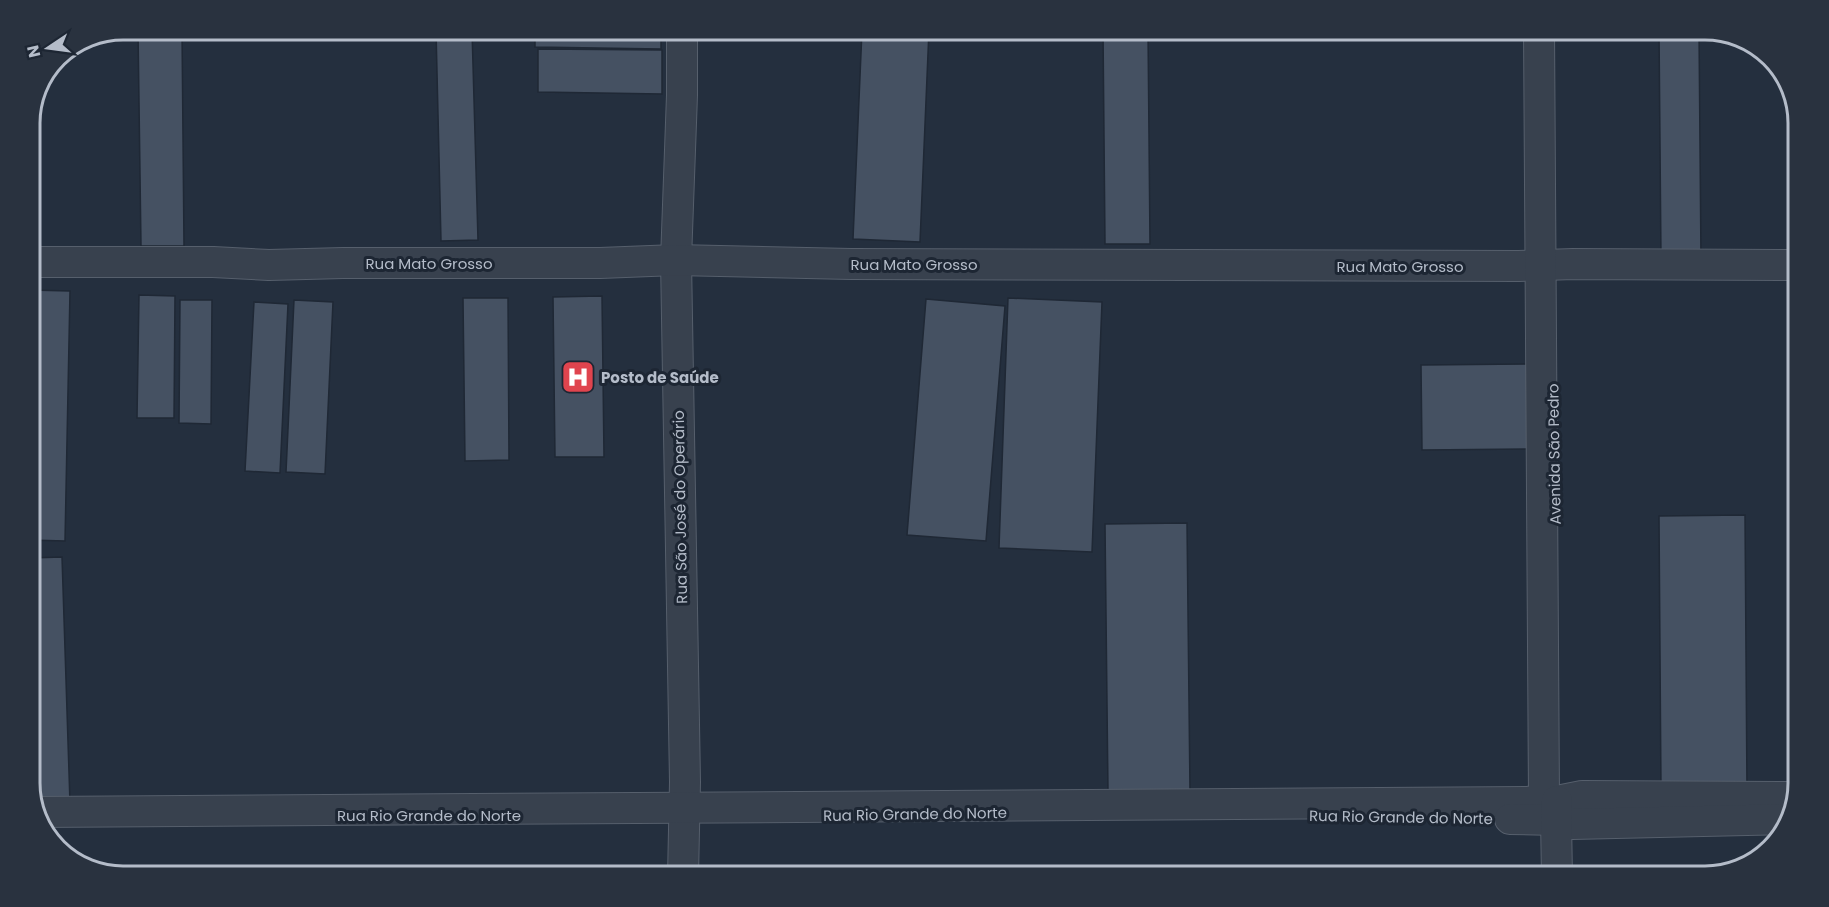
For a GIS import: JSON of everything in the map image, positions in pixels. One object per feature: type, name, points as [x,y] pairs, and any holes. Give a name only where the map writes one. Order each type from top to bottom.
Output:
[{"type":"street","name":"Rua São José do Operário","points":[[682,40],[676,260],[683,866]]},
{"type":"street","name":"Avenida São Pedro","points":[[1539,40],[1546,264],[1557,866]]},
{"type":"street","name":"Avenida São Pedro","points":[[1528,802],[1544,799],[1540,472],[1546,264],[1554,130],[1552,40]]},
{"type":"street","name":"Rua Mato Grosso","points":[[41,262],[213,262],[303,265],[600,263],[676,260],[851,264],[1788,265]]},
{"type":"street","name":"Rua Rio Grande do Norte","points":[[684,812],[700,818],[1072,812],[1556,810],[1582,796],[1788,797]]},
{"type":"street","name":"Rua Rio Grande do Norte","points":[[47,814],[684,812],[1528,802]]},
{"type":"street","name":"Rua Rio Grande do Norte","points":[[1556,810],[1572,824],[1780,819]]},
{"type":"building","points":[[138,40],[182,40],[184,246],[141,246]]},
{"type":"building","points":[[436,40],[472,40],[478,240],[441,241]]},
{"type":"building","points":[[535,40],[661,40],[661,49],[535,47]]},
{"type":"building","points":[[862,40],[929,40],[920,242],[853,239]]},
{"type":"building","points":[[1103,40],[1148,40],[1150,244],[1105,244]]},
{"type":"building","points":[[1659,40],[1699,40],[1701,259],[1661,259]]},
{"type":"building","points":[[538,49],[662,50],[662,94],[538,92]]},
{"type":"building","points":[[41,290],[70,291],[65,541],[41,540]]},
{"type":"building","points":[[139,295],[175,296],[174,418],[137,418]]},
{"type":"building","name":"Posto de Saúde","points":[[602,296],[604,457],[555,457],[553,297]]},
{"type":"building","points":[[463,298],[508,298],[509,460],[465,461]]},
{"type":"building","points":[[1008,298],[1102,302],[1092,552],[999,548]]},
{"type":"building","points":[[926,299],[1005,306],[986,541],[907,535]]},
{"type":"building","points":[[180,300],[212,300],[211,424],[179,423]]},
{"type":"building","points":[[294,300],[333,302],[325,474],[286,472]]},
{"type":"building","points":[[254,302],[288,304],[280,473],[245,471]]},
{"type":"building","points":[[1529,364],[1530,449],[1422,450],[1421,365]]},
{"type":"building","points":[[1745,515],[1747,790],[1661,790],[1659,516]]},
{"type":"building","points":[[1187,523],[1190,791],[1108,792],[1105,524]]},
{"type":"building","points":[[62,557],[70,803],[43,805],[42,800],[41,558]]},
{"type":"place","name":"Posto de Saúde","points":[[578,377]]}]
